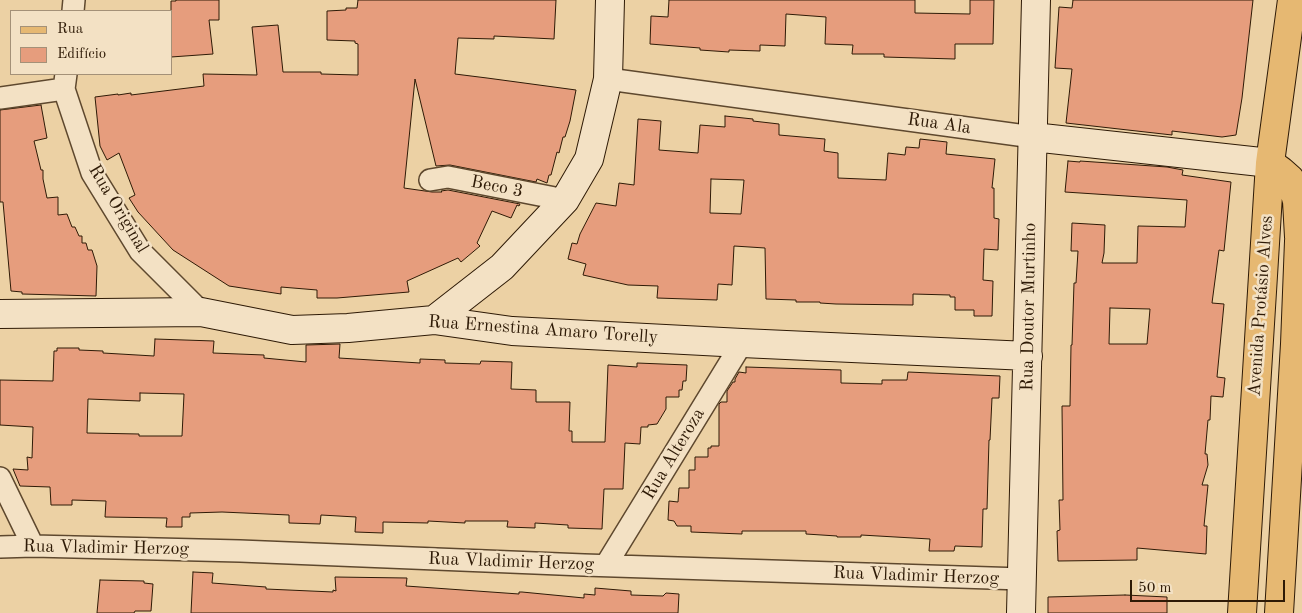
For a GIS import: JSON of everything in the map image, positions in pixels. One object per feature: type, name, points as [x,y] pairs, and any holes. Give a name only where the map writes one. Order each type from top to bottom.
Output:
[{"type":"main road","name":"Avenida Protásio Alves","points":[[1242,613],[1270,164],[1292,0]]},
{"type":"main road","name":"Avenida Protásio Alves","points":[[1270,164],[1290,180],[1294,190],[1300,229],[1295,354],[1279,613]]},
{"type":"street","points":[[434,320],[502,267],[565,200],[589,159],[608,78],[610,0]]},
{"type":"street","name":"Rua Doutor Murtinho","points":[[1021,613],[1036,0]]},
{"type":"street","name":"Rua Ala","points":[[608,78],[1033,137],[1270,164]]},
{"type":"street","points":[[0,98],[65,81]]},
{"type":"street","name":"Rua Original","points":[[65,81],[92,173],[140,251],[200,312]]},
{"type":"street","name":"Beco 3","points":[[430,180],[448,177],[565,200]]},
{"type":"street","name":"Rua Ernestina Amaro Torelly","points":[[0,314],[200,312],[292,330],[348,328],[434,320],[512,331],[1028,356]]},
{"type":"street","name":"Rua Alteroza","points":[[606,565],[742,343]]},
{"type":"street","points":[[0,478],[33,546]]},
{"type":"street","name":"Rua Vladimir Herzog","points":[[0,547],[33,546],[240,551],[1022,579]]},
{"type":"building","points":[[219,0],[219,20],[209,20],[213,54],[172,57],[171,1]]},
{"type":"building","points":[[358,0],[556,0],[554,39],[494,36],[494,39],[458,38],[455,74],[576,90],[570,121],[559,153],[557,152],[551,175],[549,175],[547,183],[537,179],[536,182],[450,165],[436,166],[415,79],[404,188],[432,192],[448,190],[520,204],[519,206],[517,205],[511,218],[492,211],[477,243],[480,246],[461,262],[458,258],[407,281],[409,292],[317,298],[317,290],[281,287],[281,294],[229,286],[173,250],[138,212],[129,198],[135,195],[119,153],[107,160],[100,146],[95,97],[131,93],[131,95],[204,86],[203,74],[257,75],[252,27],[278,25],[283,72],[321,72],[321,74],[358,75],[358,44],[355,41],[327,40],[327,11],[357,8]]},
{"type":"building","points":[[669,0],[915,0],[915,13],[970,14],[970,0],[994,0],[993,44],[955,44],[955,59],[884,57],[884,54],[852,54],[853,45],[825,44],[826,17],[786,14],[785,46],[760,45],[760,51],[729,50],[729,52],[650,44],[651,16],[668,17]]},
{"type":"building","points":[[1073,0],[1253,0],[1236,135],[1222,137],[1172,131],[1172,135],[1066,123],[1072,69],[1055,68],[1059,7],[1072,8]]},
{"type":"building","points":[[41,105],[47,138],[34,141],[41,170],[43,170],[47,198],[58,197],[58,215],[67,214],[72,227],[75,227],[79,236],[82,236],[82,243],[86,243],[88,250],[92,250],[97,266],[96,296],[22,294],[22,292],[11,291],[3,202],[0,202],[0,110]]},
{"type":"building","points":[[725,116],[753,119],[753,121],[779,124],[779,135],[825,139],[824,151],[838,153],[838,178],[886,180],[888,153],[905,155],[906,147],[919,148],[920,139],[947,142],[946,154],[995,159],[992,188],[994,188],[994,218],[999,219],[998,250],[984,249],[983,280],[993,281],[992,316],[974,316],[974,310],[955,310],[955,297],[950,297],[950,295],[913,294],[913,305],[836,304],[766,299],[765,248],[734,246],[732,285],[718,284],[717,300],[657,298],[658,286],[628,285],[583,275],[586,264],[568,259],[572,243],[577,244],[596,203],[616,206],[619,183],[634,185],[638,119],[661,121],[659,150],[698,153],[700,125],[725,127]],"holes":[[[711,179],[744,180],[741,214],[710,213]]]},
{"type":"building","points":[[1068,161],[1167,167],[1183,170],[1182,175],[1231,182],[1224,251],[1219,250],[1212,303],[1224,304],[1217,377],[1225,378],[1223,397],[1211,396],[1210,420],[1208,420],[1205,454],[1207,454],[1208,465],[1202,485],[1208,485],[1204,526],[1207,526],[1206,554],[1137,548],[1137,560],[1058,561],[1059,500],[1063,500],[1062,406],[1070,406],[1074,283],[1076,283],[1078,251],[1071,251],[1072,223],[1105,225],[1102,263],[1137,263],[1138,226],[1185,227],[1187,200],[1065,192]],"holes":[[[1110,308],[1150,309],[1147,344],[1109,344]]]},
{"type":"building","points":[[155,339],[214,341],[213,353],[264,355],[264,358],[306,362],[306,345],[340,344],[339,358],[420,363],[420,359],[445,360],[445,363],[480,364],[481,361],[512,362],[511,389],[536,390],[536,402],[570,402],[569,431],[572,431],[572,442],[605,442],[608,365],[637,367],[637,363],[687,365],[686,381],[683,381],[682,390],[679,390],[679,397],[666,397],[666,409],[657,424],[641,427],[640,444],[625,443],[623,489],[604,489],[602,529],[568,528],[568,525],[535,523],[535,528],[507,527],[508,521],[465,521],[465,523],[428,521],[428,523],[383,522],[383,533],[355,532],[356,517],[321,515],[320,524],[289,523],[289,515],[222,512],[190,513],[190,517],[182,517],[182,527],[166,527],[167,518],[105,517],[106,501],[72,500],[72,505],[51,505],[50,487],[20,486],[13,469],[28,470],[27,457],[32,458],[33,427],[0,425],[0,380],[53,381],[54,351],[57,351],[57,348],[79,348],[79,350],[103,351],[103,353],[154,356]],"holes":[[[140,393],[184,394],[182,436],[87,433],[88,399],[140,401]]]},
{"type":"building","points":[[746,367],[841,370],[841,383],[882,384],[882,380],[907,380],[908,372],[1000,376],[999,398],[992,398],[987,509],[983,509],[982,547],[955,546],[954,551],[929,551],[930,539],[861,535],[861,537],[837,537],[806,534],[806,531],[742,531],[742,534],[691,532],[691,526],[677,526],[674,521],[668,520],[669,501],[678,502],[679,488],[689,488],[689,470],[695,470],[695,457],[708,457],[708,448],[719,446],[719,404],[727,402],[727,391],[735,382],[739,372],[746,373]]},
{"type":"building","points":[[193,572],[213,573],[212,583],[266,587],[266,589],[333,592],[333,590],[336,591],[335,577],[407,578],[406,586],[519,594],[519,592],[522,592],[584,598],[584,594],[595,595],[595,588],[631,591],[631,595],[663,596],[666,593],[679,594],[678,613],[191,613]]},
{"type":"building","points":[[100,580],[144,581],[144,583],[153,584],[151,611],[97,613]]},
{"type":"building","points":[[1125,595],[1167,597],[1167,613],[1048,613],[1048,597]]}]
